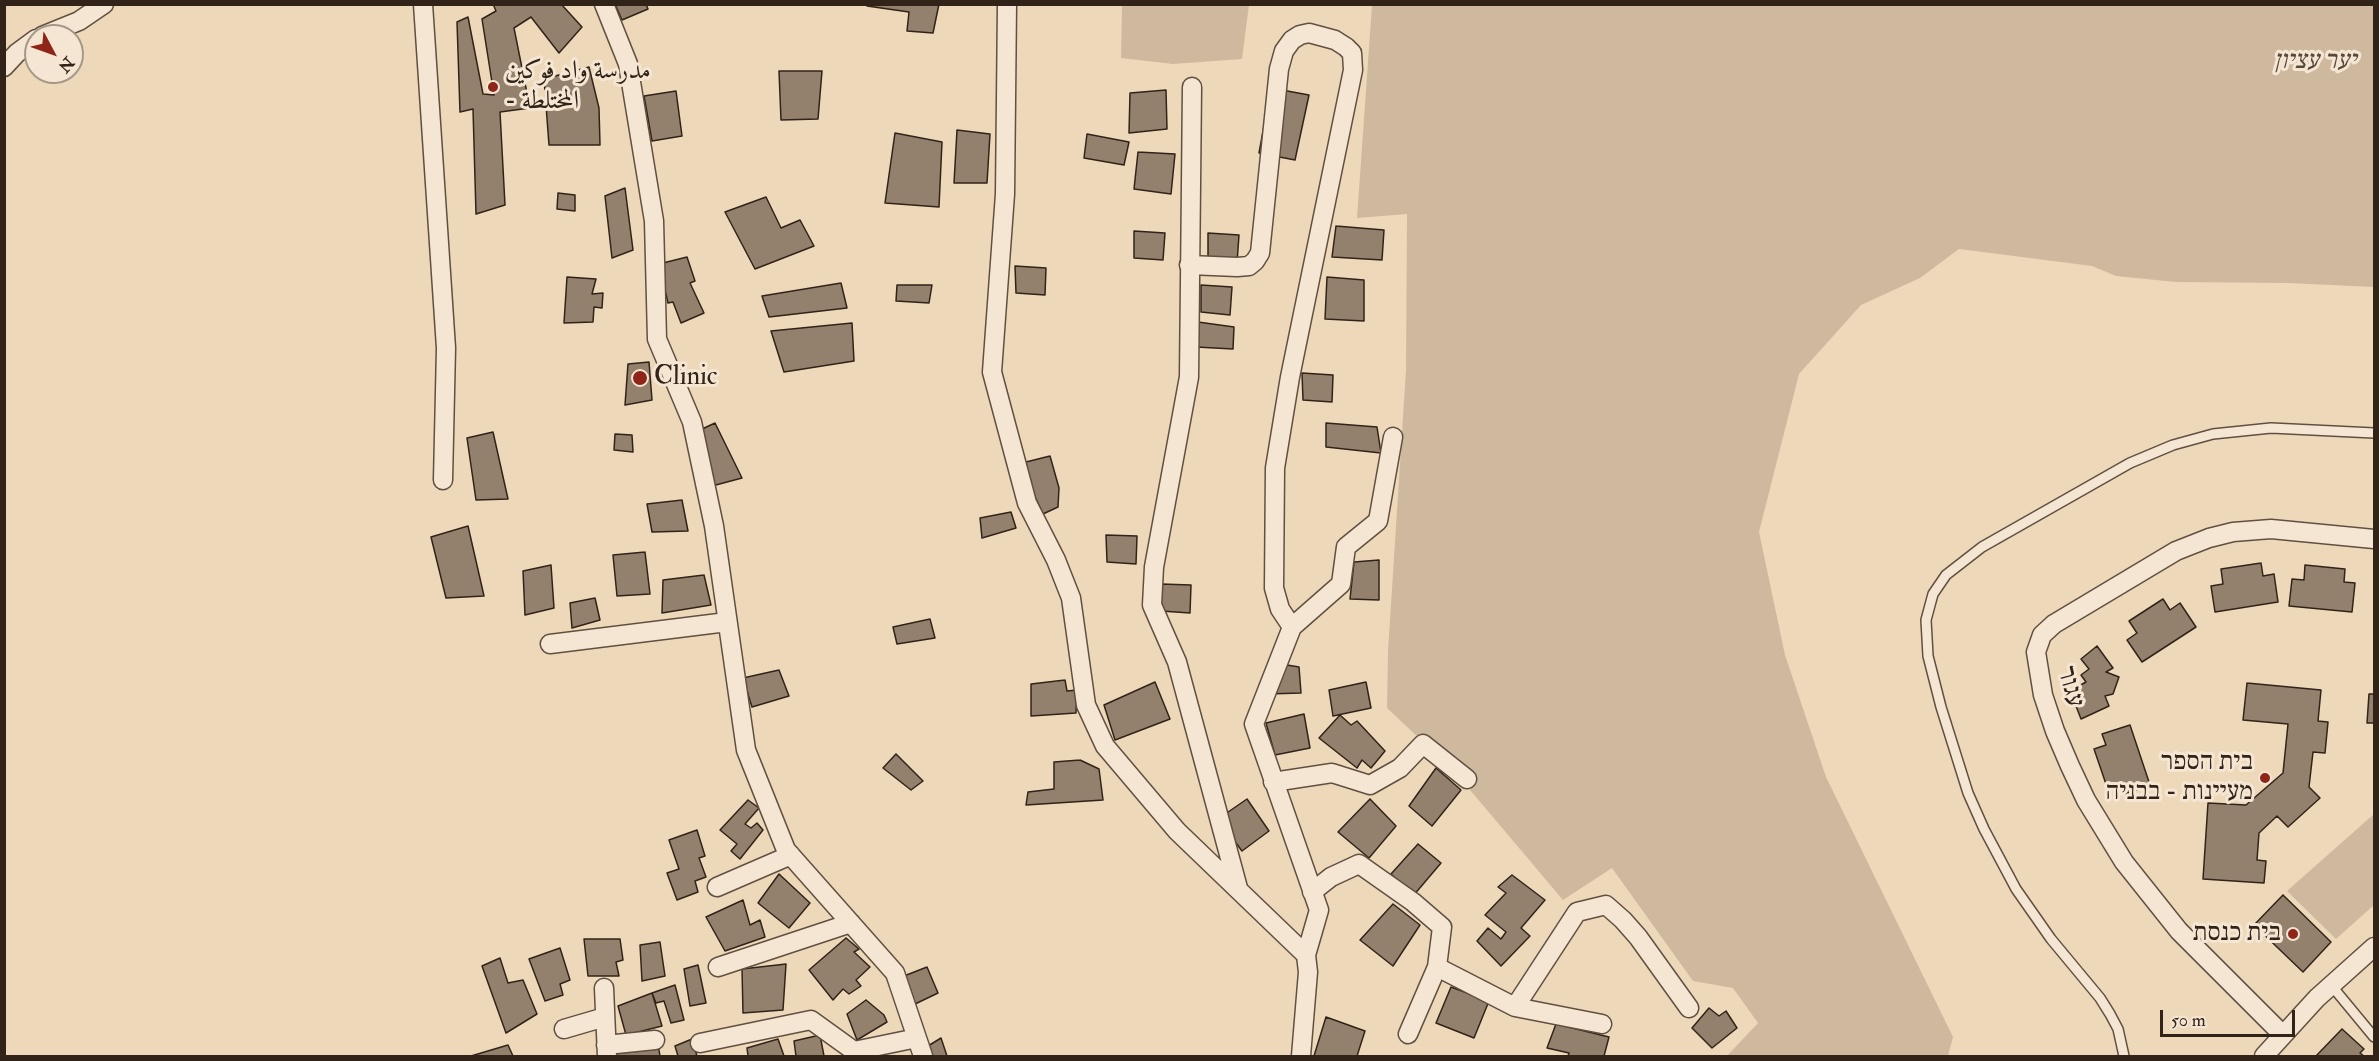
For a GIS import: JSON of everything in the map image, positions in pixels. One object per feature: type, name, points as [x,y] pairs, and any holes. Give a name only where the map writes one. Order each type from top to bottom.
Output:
[{"type":"street","points":[[72,24],[104,4]]},
{"type":"street","points":[[423,4],[446,348],[443,480]]},
{"type":"street","points":[[604,4],[628,64],[654,221],[657,339],[692,422],[714,526],[746,750],[786,850],[895,973],[923,1056]]},
{"type":"street","points":[[1007,4],[1005,194],[992,372],[1027,503],[1056,560],[1071,598],[1086,705],[1105,746],[1177,831],[1306,956]]},
{"type":"street","points":[[1189,265],[1237,267],[1249,266],[1255,261],[1260,253],[1279,69],[1284,51],[1292,40],[1309,33],[1335,40],[1346,46],[1352,53],[1353,70],[1290,377],[1275,468],[1274,588],[1280,609],[1292,627]]},
{"type":"street","points":[[4,67],[24,47]]},
{"type":"street","points":[[1192,87],[1189,377],[1154,567],[1152,605],[1178,662],[1238,888]]},
{"type":"street","points":[[1301,1056],[1308,972],[1306,956],[1319,910],[1254,724],[1292,627],[1341,584],[1346,547],[1378,521],[1393,437]]},
{"type":"street","name":"עגור","points":[[2282,1034],[2179,932],[2124,862],[2086,800],[2066,757],[2043,695],[2036,652],[2042,635],[2054,624],[2176,551],[2198,542],[2233,532],[2258,529],[2374,539]]},
{"type":"street","points":[[550,644],[727,622]]},
{"type":"street","points":[[1274,782],[1332,773],[1370,785],[1400,768],[1423,744],[1467,779]]},
{"type":"street","points":[[717,887],[791,855]]},
{"type":"street","points":[[1312,892],[1331,877],[1359,864],[1413,902],[1442,927],[1437,966],[1408,1034]]},
{"type":"street","points":[[1515,1006],[1577,912],[1606,905],[1638,937],[1689,1008]]},
{"type":"street","points":[[718,967],[851,923]]},
{"type":"street","points":[[2264,1056],[2282,1034],[2331,985],[2374,947]]},
{"type":"street","points":[[1437,966],[1515,1006],[1602,1024]]},
{"type":"street","points":[[604,988],[607,1051],[655,1040]]},
{"type":"street","points":[[564,1029],[605,1017]]},
{"type":"street","points":[[700,1042],[811,1020],[854,1052],[917,1038]]},
{"type":"lane","points":[[2124,1056],[2118,1029],[2110,1014],[2045,931],[2016,889],[1968,793],[1944,718],[1928,656],[1926,620],[1933,594],[1947,575],[1983,548],[2130,463],[2173,445],[2223,433],[2271,428],[2374,434]]},
{"type":"lane","points":[[2331,985],[2374,1037]]},
{"type":"green space","points":[[1122,5],[1249,5],[1242,59],[1173,64],[1121,58]]},
{"type":"green space","name":"יער עציון","points":[[1372,5],[2374,5],[2374,287],[2288,283],[2176,282],[2116,276],[2092,266],[1959,249],[1920,278],[1861,305],[1799,374],[1759,532],[1785,655],[1826,777],[1953,1037],[1948,1056],[1727,1056],[1758,1023],[1733,988],[1693,981],[1612,868],[1563,900],[1454,771],[1387,708],[1388,651],[1406,370],[1407,214],[1357,218]]},
{"type":"green space","points":[[2374,814],[2374,905],[2336,939],[2287,891]]},
{"type":"building","points":[[493,4],[561,4],[582,27],[559,53],[531,17],[514,28],[530,108],[500,112],[505,205],[476,214],[473,109],[460,112],[457,22],[468,17],[483,94],[494,95],[482,19],[496,11]]},
{"type":"building","points":[[615,4],[646,4],[648,9],[622,20]]},
{"type":"building","points":[[867,4],[939,4],[933,33],[907,31],[909,12],[867,6]]},
{"type":"building","points":[[589,67],[599,108],[600,145],[549,145],[544,79]]},
{"type":"building","points":[[779,71],[822,71],[818,119],[781,120]]},
{"type":"building","points":[[1271,88],[1309,95],[1295,160],[1259,153]]},
{"type":"building","points":[[1166,90],[1167,129],[1129,133],[1130,93]]},
{"type":"building","points":[[676,91],[682,136],[652,141],[644,96]]},
{"type":"building","points":[[957,130],[990,134],[987,183],[954,183]]},
{"type":"building","points":[[895,133],[942,142],[939,207],[885,203]]},
{"type":"building","points":[[1087,134],[1129,142],[1124,165],[1084,158]]},
{"type":"building","points":[[1138,152],[1175,154],[1171,194],[1134,189]]},
{"type":"building","points":[[625,188],[633,250],[612,258],[605,196]]},
{"type":"building","points":[[558,193],[575,195],[575,211],[557,209]]},
{"type":"building","points":[[766,197],[781,228],[800,220],[814,246],[755,269],[725,212]]},
{"type":"building","points":[[1336,226],[1384,230],[1382,260],[1332,257]]},
{"type":"building","points":[[1134,231],[1165,233],[1163,260],[1134,258]]},
{"type":"building","points":[[1208,233],[1239,235],[1237,263],[1208,260]]},
{"type":"building","points":[[687,257],[695,281],[690,283],[704,313],[681,323],[673,302],[668,303],[659,264]]},
{"type":"building","points":[[1015,266],[1046,268],[1045,295],[1016,293]]},
{"type":"building","points":[[567,277],[596,279],[592,294],[603,293],[602,308],[594,307],[593,322],[564,323]]},
{"type":"building","points":[[1327,277],[1364,280],[1364,321],[1325,319]]},
{"type":"building","points":[[841,283],[847,308],[769,317],[762,296]]},
{"type":"building","points":[[897,285],[932,285],[929,303],[896,301]]},
{"type":"building","points":[[1201,285],[1232,287],[1230,315],[1201,312]]},
{"type":"building","points":[[1198,322],[1234,327],[1233,349],[1196,347]]},
{"type":"building","points":[[852,323],[854,361],[784,372],[771,331]]},
{"type":"building","points":[[649,362],[652,400],[625,405],[628,364]]},
{"type":"building","points":[[1302,373],[1333,375],[1332,402],[1303,400]]},
{"type":"building","points":[[715,423],[742,478],[712,486],[700,430]]},
{"type":"building","points":[[1326,423],[1377,427],[1381,453],[1326,447]]},
{"type":"building","points":[[493,432],[508,499],[476,500],[467,438]]},
{"type":"building","points":[[615,434],[632,435],[633,452],[614,450]]},
{"type":"building","points":[[1050,456],[1059,488],[1058,507],[1043,514],[1030,486],[1026,462]]},
{"type":"building","points":[[682,500],[688,531],[652,532],[647,504]]},
{"type":"building","points":[[1011,512],[1016,528],[982,538],[980,518]]},
{"type":"building","points":[[468,526],[484,596],[446,598],[431,537]]},
{"type":"building","points":[[1106,535],[1137,536],[1136,564],[1107,562]]},
{"type":"building","points":[[645,552],[650,594],[617,596],[613,555]]},
{"type":"building","points":[[1379,560],[1379,600],[1350,599],[1354,562]]},
{"type":"building","points":[[2261,563],[2263,576],[2274,574],[2278,602],[2215,612],[2211,586],[2223,584],[2221,569]]},
{"type":"building","points":[[551,565],[554,608],[525,615],[523,571]]},
{"type":"building","points":[[2305,565],[2345,569],[2344,582],[2355,583],[2352,612],[2289,606],[2292,579],[2304,580]]},
{"type":"building","points":[[704,575],[711,605],[662,613],[663,580]]},
{"type":"building","points":[[1161,584],[1191,585],[1190,613],[1161,611]]},
{"type":"building","points":[[595,598],[600,620],[572,628],[570,603]]},
{"type":"building","points":[[2163,599],[2170,610],[2180,603],[2196,627],[2142,662],[2127,640],[2137,633],[2129,621]]},
{"type":"building","points":[[930,619],[935,638],[897,644],[893,627]]},
{"type":"building","points":[[2097,646],[2113,668],[2106,672],[2119,677],[2113,694],[2105,696],[2109,706],[2081,719],[2076,706],[2084,702],[2077,687],[2086,682],[2081,675],[2089,669],[2081,659]]},
{"type":"building","points":[[1281,664],[1299,667],[1301,693],[1267,694]]},
{"type":"building","points":[[779,670],[789,696],[752,707],[743,678]]},
{"type":"building","points":[[1065,680],[1067,691],[1077,690],[1076,713],[1031,716],[1031,684]]},
{"type":"building","points":[[1155,682],[1170,719],[1115,740],[1104,705]]},
{"type":"building","points":[[1366,682],[1371,708],[1333,716],[1329,690]]},
{"type":"building","points":[[2247,683],[2321,690],[2318,721],[2328,722],[2325,753],[2313,752],[2309,787],[2320,798],[2288,827],[2277,816],[2259,833],[2257,860],[2266,861],[2264,883],[2203,879],[2208,803],[2246,805],[2283,773],[2288,724],[2243,720]]},
{"type":"building","points":[[2369,694],[2374,694],[2374,723],[2367,723]]},
{"type":"building","points":[[1304,714],[1310,748],[1275,755],[1266,723]]},
{"type":"building","points":[[1340,715],[1351,725],[1357,721],[1385,751],[1371,768],[1362,760],[1357,768],[1319,738]]},
{"type":"building","points":[[2130,725],[2150,785],[2125,794],[2121,783],[2107,787],[2094,749],[2106,745],[2102,734]]},
{"type":"building","points":[[896,754],[923,781],[911,790],[883,768]]},
{"type":"building","points":[[1080,760],[1099,769],[1103,800],[1026,805],[1028,792],[1054,789],[1054,762]]},
{"type":"building","points":[[1436,768],[1461,790],[1432,826],[1409,806]]},
{"type":"building","points":[[1247,799],[1269,831],[1242,851],[1218,819]]},
{"type":"building","points":[[1370,799],[1396,826],[1369,858],[1338,832]]},
{"type":"building","points":[[748,800],[759,808],[745,824],[751,828],[757,823],[763,830],[740,859],[731,851],[737,844],[720,830]]},
{"type":"building","points":[[697,830],[705,856],[699,858],[706,877],[695,881],[698,892],[677,900],[667,873],[679,869],[669,840]]},
{"type":"building","points":[[1418,844],[1441,863],[1413,896],[1391,874]]},
{"type":"building","points":[[779,874],[810,903],[789,928],[758,903]]},
{"type":"building","points":[[1512,875],[1545,900],[1521,928],[1530,936],[1501,966],[1477,941],[1488,928],[1501,939],[1506,932],[1485,915],[1506,893],[1498,887]]},
{"type":"building","name":"בית כנסת","points":[[2283,895],[2331,942],[2303,972],[2254,925]]},
{"type":"building","points":[[743,900],[750,925],[760,920],[765,937],[725,951],[706,917]]},
{"type":"building","points":[[1393,904],[1420,925],[1393,966],[1360,940]]},
{"type":"building","points":[[846,938],[859,949],[854,952],[870,967],[856,980],[861,986],[849,994],[843,989],[833,1000],[809,970]]},
{"type":"building","points":[[584,939],[620,939],[623,960],[616,962],[619,976],[588,976]]},
{"type":"building","points":[[660,942],[665,976],[642,981],[640,945]]},
{"type":"building","points":[[560,948],[570,980],[560,984],[563,995],[545,1001],[529,959]]},
{"type":"building","points":[[500,958],[508,983],[523,980],[537,1014],[506,1033],[482,966]]},
{"type":"building","points":[[786,964],[783,1010],[743,1013],[742,969]]},
{"type":"building","points":[[698,965],[706,1003],[690,1006],[684,969]]},
{"type":"building","points":[[927,967],[938,993],[913,1005],[904,976]]},
{"type":"building","points":[[675,985],[684,1020],[671,1023],[664,1001],[656,1003],[652,993]]},
{"type":"building","points":[[1451,987],[1489,1001],[1474,1038],[1436,1023]]},
{"type":"building","points":[[652,993],[662,1026],[626,1035],[618,1006]]},
{"type":"building","points":[[866,1000],[884,1015],[887,1022],[857,1040],[847,1014]]},
{"type":"building","points":[[1709,1008],[1719,1016],[1726,1011],[1737,1028],[1712,1048],[1692,1028]]},
{"type":"building","points":[[1326,1017],[1365,1031],[1357,1056],[1314,1056]]},
{"type":"building","points":[[1556,1024],[1609,1037],[1604,1056],[1568,1056],[1569,1053],[1547,1048]]},
{"type":"building","points":[[2342,1029],[2364,1049],[2360,1053],[2364,1056],[2316,1056]]},
{"type":"building","points":[[820,1035],[824,1056],[796,1056],[794,1041]]},
{"type":"building","points":[[941,1038],[947,1056],[931,1056],[928,1046]]},
{"type":"building","points":[[692,1039],[697,1056],[678,1056],[675,1046]]},
{"type":"building","points":[[778,1039],[784,1056],[748,1056],[747,1048]]},
{"type":"building","points":[[658,1044],[660,1056],[613,1056],[611,1050]]},
{"type":"building","points":[[508,1045],[513,1056],[471,1056]]},
{"type":"place","name":"مدرسة واد فوكين - المختلطة","points":[[493,87]]},
{"type":"place","name":"Clinic","points":[[640,378]]},
{"type":"place","name":"בית הספר מעיינות - בבניה","points":[[2265,778]]},
{"type":"place","name":"בית כנסת","points":[[2293,934]]}]
